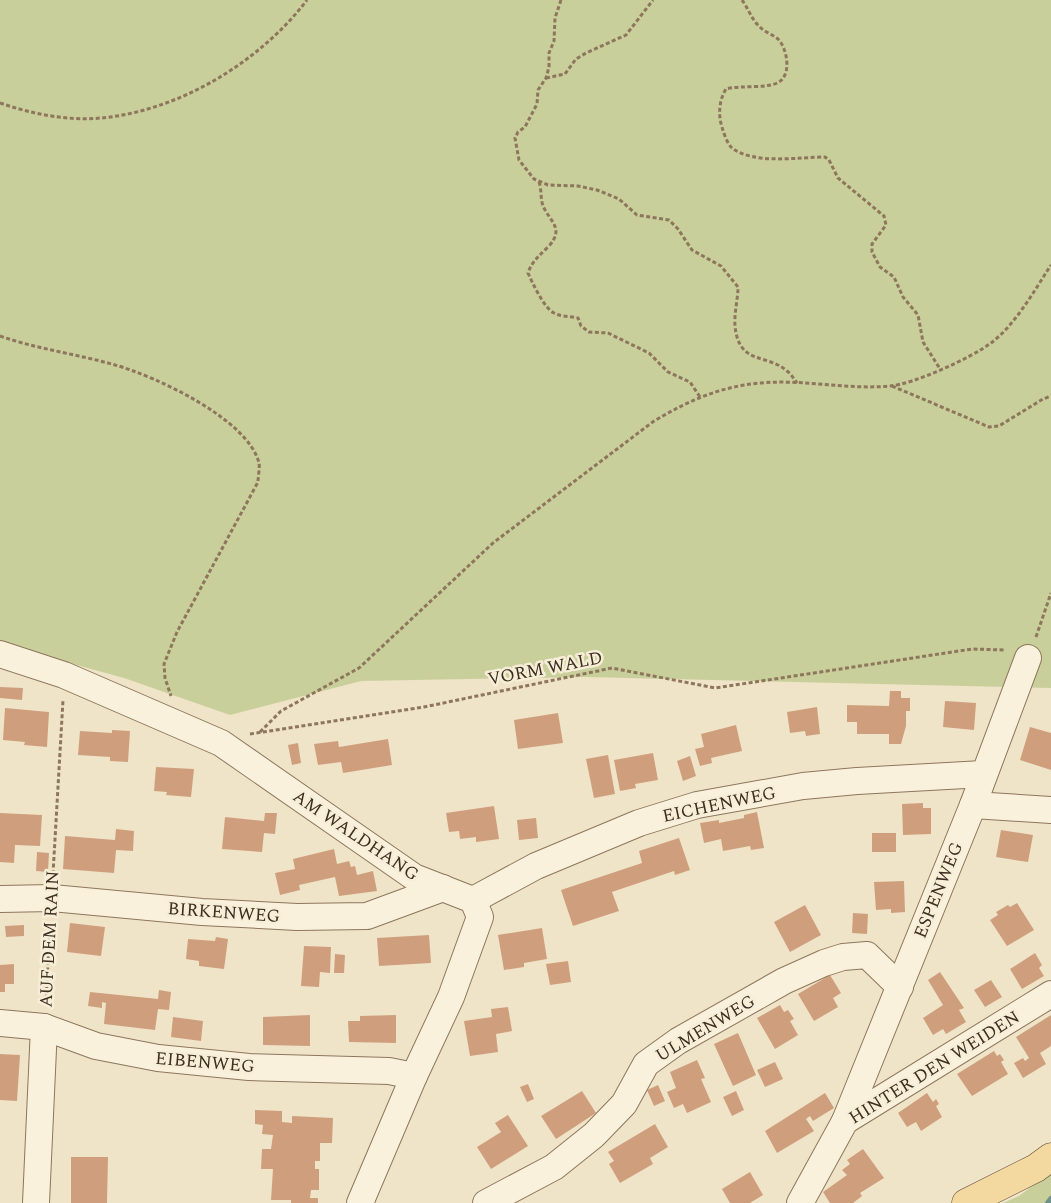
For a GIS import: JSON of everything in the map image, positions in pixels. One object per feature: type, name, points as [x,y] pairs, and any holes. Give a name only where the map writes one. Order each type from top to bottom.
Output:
[{"type":"main road","points":[[966,1203],[1036,1168],[1051,1157]]},
{"type":"street","name":"AM WALDHANG","points":[[0,654],[64,675],[221,743],[414,877],[473,900]]},
{"type":"street","name":"ESPENWEG","points":[[845,1122],[973,805],[1028,658]]},
{"type":"street","name":"EICHENWEG","points":[[473,900],[536,866],[639,823],[697,805],[803,786],[983,774]]},
{"type":"street","points":[[973,805],[1051,810]]},
{"type":"street","name":"BIRKENWEG","points":[[0,899],[52,898],[202,912],[297,916],[367,916],[443,888]]},
{"type":"street","points":[[360,1203],[414,1076],[451,997],[480,917],[473,900]]},
{"type":"street","name":"ULMENWEG","points":[[486,1203],[554,1167],[594,1135],[624,1104],[646,1064],[678,1041],[784,981],[824,963],[843,957],[867,955],[900,987]]},
{"type":"street","name":"HINTER DEN WEIDEN","points":[[800,1203],[845,1122],[1051,994]]},
{"type":"street","name":"EIBENWEG","points":[[0,1022],[44,1027],[96,1046],[158,1058],[249,1066],[389,1071],[414,1076]]},
{"type":"street","name":"AUF DEM RAIN","points":[[36,1203],[44,1027]]},
{"type":"path","points":[[0,103],[17,109],[65,118],[100,118],[150,108],[205,85],[230,70],[279,31],[307,0]]},
{"type":"path","points":[[561,0],[555,18],[554,41],[549,53],[546,78],[538,90],[534,113],[515,138],[515,148],[519,160],[526,171],[548,185],[578,186],[597,190],[619,199],[637,215],[669,220],[678,228],[692,250],[721,266],[738,287],[735,324],[738,338],[744,350],[754,357],[787,370],[797,383]]},
{"type":"path","points":[[546,78],[565,74],[576,59],[626,35],[653,0]]},
{"type":"path","points":[[742,0],[758,26],[779,40],[783,46],[786,66],[785,76],[778,82],[737,86],[726,89],[720,102],[720,123],[724,135],[732,147],[755,156],[770,159],[825,157],[829,160],[838,178],[884,216],[886,224],[872,244],[872,252],[880,267],[894,277],[903,297],[918,315],[923,342],[940,369]]},
{"type":"path","points":[[539,181],[544,208],[553,219],[556,233],[550,244],[532,262],[528,273],[538,289],[544,306],[560,315],[578,318],[581,326],[589,332],[608,333],[649,353],[668,372],[690,382],[700,397]]},
{"type":"path","points":[[891,386],[969,357],[992,342],[1020,312],[1051,265]]},
{"type":"path","points":[[0,336],[117,365],[170,387],[220,414],[246,440],[259,463],[258,482],[195,595],[164,664],[165,678],[170,694],[187,728]]},
{"type":"path","points":[[260,732],[281,711],[359,668],[493,543],[654,421],[682,404],[739,386],[762,383],[891,386],[989,427],[1000,426],[1051,396]]},
{"type":"path","points":[[1028,658],[1051,593]]},
{"type":"path","name":"VORM WALD","points":[[221,743],[260,732],[424,707],[612,668],[715,688],[972,649],[993,648],[1010,651],[1028,658]]},
{"type":"path","name":"AUF DEM RAIN","points":[[44,1027],[64,675]]},
{"type":"green space","points":[[0,0],[1051,0],[1051,688],[585,677],[361,681],[230,715],[124,678],[0,644]]},
{"type":"green space","points":[[1051,1172],[1051,1203],[1003,1203],[1019,1196]]},
{"type":"building","points":[[0,687],[23,688],[22,700],[0,698]]},
{"type":"building","points":[[890,691],[901,691],[901,698],[910,698],[910,711],[906,711],[906,726],[901,744],[889,744],[889,734],[857,734],[857,722],[847,722],[847,705],[889,706]]},
{"type":"building","points":[[945,701],[976,703],[974,730],[943,727]]},
{"type":"building","points":[[817,707],[820,734],[806,736],[805,731],[790,733],[787,712]]},
{"type":"building","points":[[5,708],[49,712],[47,747],[24,745],[25,742],[3,740]]},
{"type":"building","points":[[558,713],[563,743],[518,749],[514,720]]},
{"type":"building","points":[[736,725],[742,751],[711,758],[712,763],[700,766],[695,749],[704,747],[701,734]]},
{"type":"building","points":[[1030,727],[1051,733],[1051,770],[1020,760]]},
{"type":"building","points":[[112,730],[130,731],[128,762],[110,761],[110,757],[78,755],[80,731],[112,733]]},
{"type":"building","points":[[388,739],[392,765],[343,773],[341,762],[318,765],[314,744],[338,741],[339,747]]},
{"type":"building","points":[[298,743],[301,763],[292,765],[288,745]]},
{"type":"building","points":[[653,753],[658,780],[635,784],[636,788],[620,791],[614,760]]},
{"type":"building","points":[[608,755],[615,794],[594,798],[586,759]]},
{"type":"building","points":[[690,756],[696,776],[683,781],[677,761]]},
{"type":"building","points":[[156,767],[194,769],[191,797],[166,795],[167,792],[154,791]]},
{"type":"building","points":[[923,803],[923,808],[931,808],[931,834],[903,835],[902,804]]},
{"type":"building","points":[[494,806],[499,839],[476,842],[476,837],[460,839],[459,831],[449,832],[446,813]]},
{"type":"building","points":[[757,812],[764,848],[751,850],[750,846],[723,851],[721,839],[704,843],[700,823],[719,820],[719,823],[744,818],[744,815]]},
{"type":"building","points":[[0,813],[42,815],[40,846],[15,845],[14,863],[0,862]]},
{"type":"building","points":[[265,813],[277,813],[275,834],[264,833],[262,852],[222,849],[225,817],[264,821]]},
{"type":"building","points":[[536,818],[538,838],[519,840],[517,820]]},
{"type":"building","points":[[116,829],[134,831],[133,851],[116,850],[114,873],[63,869],[65,836],[115,840]]},
{"type":"building","points":[[1001,830],[1033,835],[1028,862],[996,857]]},
{"type":"building","points":[[872,833],[896,833],[896,852],[872,852]]},
{"type":"building","points":[[679,838],[690,870],[675,875],[674,871],[612,892],[619,911],[573,926],[561,890],[642,863],[639,851]]},
{"type":"building","points":[[334,849],[337,864],[349,861],[351,867],[355,866],[357,875],[373,871],[377,891],[339,896],[335,877],[299,885],[300,890],[280,895],[275,873],[295,869],[293,859]]},
{"type":"building","points":[[37,852],[49,853],[48,872],[36,871]]},
{"type":"building","points":[[904,881],[905,912],[891,913],[891,909],[876,910],[874,882]]},
{"type":"building","points":[[1017,903],[1034,930],[1007,946],[990,920],[998,915],[996,912],[1008,905],[1010,907]]},
{"type":"building","points":[[805,905],[821,935],[790,952],[774,922]]},
{"type":"building","points":[[853,913],[868,914],[867,934],[852,933]]},
{"type":"building","points":[[70,923],[105,927],[101,956],[67,952]]},
{"type":"building","points":[[24,925],[24,936],[6,937],[5,926]]},
{"type":"building","points":[[542,928],[547,959],[524,963],[524,967],[504,970],[498,935]]},
{"type":"building","points":[[429,935],[431,963],[379,966],[377,938]]},
{"type":"building","points":[[216,937],[228,939],[224,969],[199,966],[199,961],[186,959],[188,939],[215,941]]},
{"type":"building","points":[[304,946],[331,947],[330,973],[320,972],[319,987],[301,986]]},
{"type":"building","points":[[1035,953],[1042,965],[1039,968],[1044,976],[1022,989],[1010,969]]},
{"type":"building","points":[[335,954],[345,955],[344,973],[334,973]]},
{"type":"building","points":[[568,961],[571,982],[550,985],[546,964]]},
{"type":"building","points":[[14,964],[14,984],[5,984],[5,992],[0,992],[0,965]]},
{"type":"building","points":[[940,972],[964,1008],[959,1010],[966,1022],[946,1034],[943,1029],[933,1035],[923,1018],[943,1005],[928,980]]},
{"type":"building","points":[[830,975],[841,993],[833,998],[838,1007],[814,1021],[798,994]]},
{"type":"building","points":[[991,980],[1002,997],[985,1007],[974,990]]},
{"type":"building","points":[[159,990],[171,992],[169,1010],[158,1009],[155,1030],[104,1024],[106,1003],[102,1002],[102,1008],[88,1006],[90,992],[158,999]]},
{"type":"building","points":[[780,1005],[784,1012],[788,1010],[794,1019],[790,1021],[798,1035],[775,1049],[757,1018]]},
{"type":"building","points":[[508,1007],[512,1031],[496,1034],[498,1052],[470,1056],[464,1021],[492,1017],[491,1009]]},
{"type":"building","points":[[310,1015],[310,1046],[263,1045],[263,1017]]},
{"type":"building","points":[[396,1015],[396,1043],[349,1042],[348,1021],[360,1021],[360,1016]]},
{"type":"building","points":[[1051,1015],[1051,1046],[1040,1053],[1046,1064],[1023,1078],[1014,1063],[1023,1058],[1025,1061],[1029,1058],[1016,1037]]},
{"type":"building","points":[[173,1017],[203,1021],[201,1041],[171,1037]]},
{"type":"building","points":[[738,1033],[756,1075],[733,1086],[714,1044]]},
{"type":"building","points":[[994,1051],[997,1056],[1000,1054],[1004,1060],[1001,1062],[1008,1074],[972,1096],[957,1074]]},
{"type":"building","points":[[0,1054],[20,1055],[17,1101],[0,1100]]},
{"type":"building","points":[[697,1060],[705,1078],[701,1079],[711,1102],[687,1113],[683,1104],[674,1108],[667,1092],[676,1088],[670,1072]]},
{"type":"building","points":[[775,1062],[783,1079],[765,1087],[757,1070]]},
{"type":"building","points":[[528,1084],[534,1099],[527,1102],[520,1087]]},
{"type":"building","points":[[658,1085],[665,1101],[654,1106],[647,1090]]},
{"type":"building","points":[[582,1091],[596,1113],[556,1139],[541,1116]]},
{"type":"building","points":[[736,1091],[744,1110],[732,1116],[723,1097]]},
{"type":"building","points":[[825,1093],[834,1108],[813,1121],[810,1116],[806,1119],[814,1131],[777,1153],[765,1131]]},
{"type":"building","points":[[927,1093],[933,1102],[936,1099],[939,1104],[936,1106],[942,1117],[921,1131],[916,1122],[907,1127],[898,1113]]},
{"type":"building","points":[[255,1110],[282,1111],[282,1122],[292,1123],[292,1116],[333,1118],[332,1143],[320,1143],[320,1161],[315,1161],[315,1169],[319,1169],[319,1190],[311,1190],[310,1198],[318,1198],[318,1203],[291,1203],[291,1200],[271,1200],[273,1169],[261,1169],[262,1149],[271,1149],[273,1135],[262,1134],[263,1125],[255,1124]]},
{"type":"building","points":[[508,1115],[528,1146],[491,1169],[477,1147],[501,1132],[495,1123]]},
{"type":"building","points":[[655,1124],[668,1147],[650,1158],[653,1164],[620,1183],[609,1164],[614,1161],[608,1152]]},
{"type":"building","points":[[863,1149],[884,1178],[860,1193],[862,1196],[853,1203],[830,1203],[823,1192],[847,1175],[842,1170],[850,1164],[847,1160]]},
{"type":"building","points":[[71,1157],[108,1157],[107,1203],[71,1203]]},
{"type":"building","points":[[750,1172],[763,1195],[750,1203],[730,1203],[722,1189]]},
{"type":"waterway","points":[[1048,1203],[1051,1199]]}]
